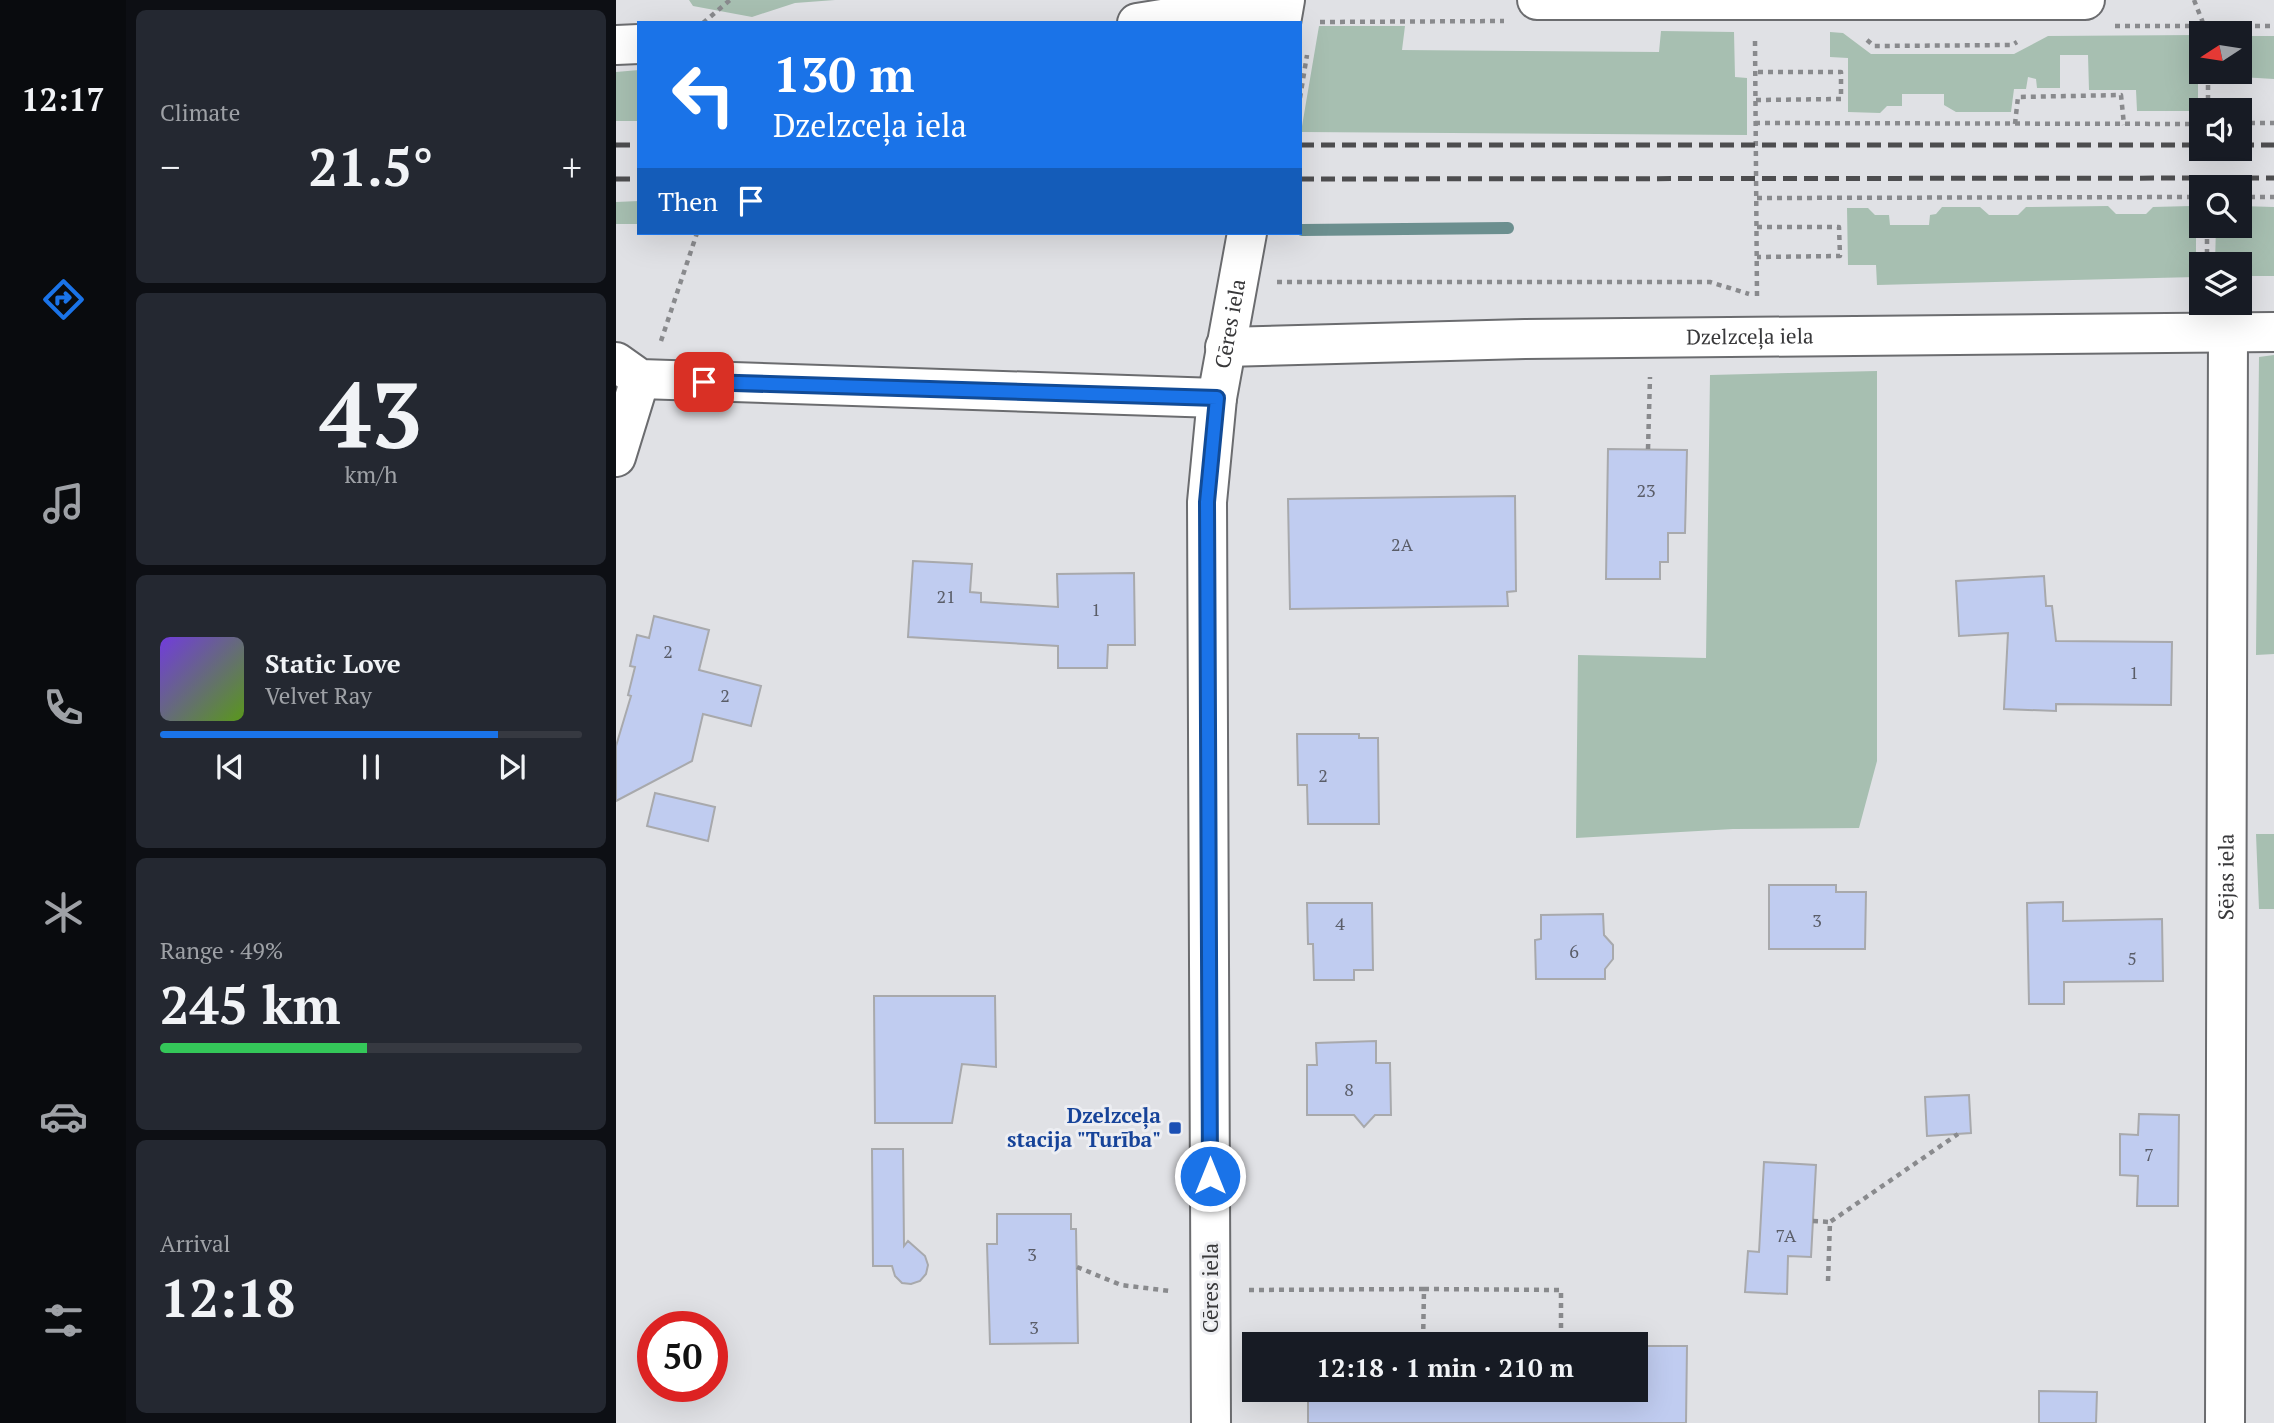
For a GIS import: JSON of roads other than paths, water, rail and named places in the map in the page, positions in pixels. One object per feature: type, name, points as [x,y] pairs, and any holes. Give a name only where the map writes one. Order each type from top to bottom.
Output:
[{"type":"street","points":[[1150,21],[1283,0],[1281,21]]},
{"type":"street","points":[[1537,0],[2085,0]]},
{"type":"street","points":[[616,44],[637,44]]},
{"type":"street","name":"Cēres iela","points":[[1211,1423],[1207,502],[1217,398],[1247,235]]},
{"type":"street","name":"Sējas iela","points":[[2225,1423],[2228,332]]},
{"type":"street","name":"Dzelzceļa iela","points":[[1225,347],[1651,338],[2274,332]]},
{"type":"street","points":[[616,457],[636,374],[1217,398]]},
{"type":"waterway","points":[[1302,230],[1508,228]]},
{"type":"railway","points":[[616,145],[637,145]]},
{"type":"railway","points":[[1302,145],[2189,145]]},
{"type":"railway","points":[[2252,145],[2274,145]]},
{"type":"railway","points":[[1302,179],[2274,178]]},
{"type":"railway","points":[[616,179],[637,179]]},
{"type":"place","name":"Dzelzceļa stacija \"Turība\"","points":[[1175,1128]]}]
